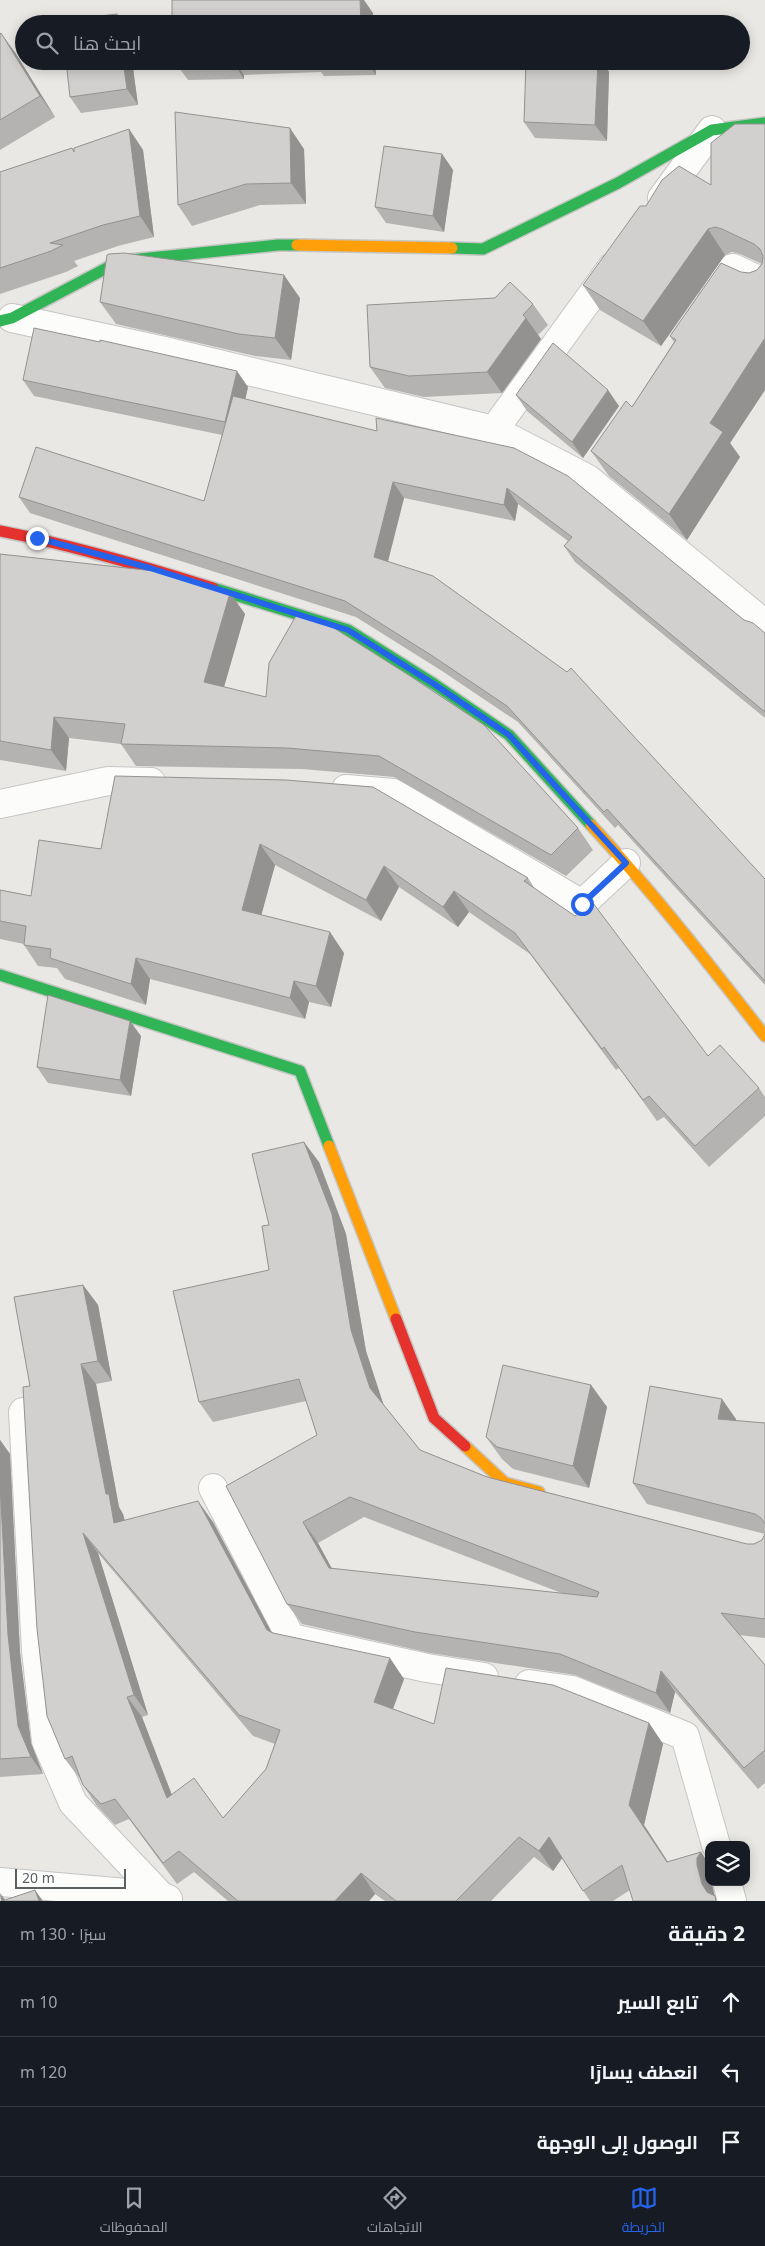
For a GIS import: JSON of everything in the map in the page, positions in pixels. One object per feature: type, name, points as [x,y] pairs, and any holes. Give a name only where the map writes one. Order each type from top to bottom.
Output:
[{"type":"street","points":[[6,320],[120,262],[278,245],[483,249],[618,183],[712,130],[765,123]]},
{"type":"street","points":[[649,217],[712,130]]},
{"type":"street","points":[[494,430],[626,248]]},
{"type":"street","points":[[696,323],[733,268],[765,283]]},
{"type":"street","points":[[6,320],[169,352],[494,430],[588,479],[765,624]]},
{"type":"street","points":[[588,479],[604,456]]},
{"type":"street","points":[[0,532],[37,538],[150,568],[348,630],[434,684],[509,735],[626,863],[715,971],[765,1036]]},
{"type":"street","points":[[0,804],[108,781],[176,782]]},
{"type":"street","points":[[320,786],[393,793],[582,904],[626,863]]},
{"type":"street","points":[[0,975],[300,1071],[434,1418],[505,1484],[553,1496]]},
{"type":"street","points":[[24,1412],[36,1651],[46,1741],[73,1803],[166,1898]]},
{"type":"street","points":[[214,1488],[291,1638],[427,1668],[572,1690],[685,1736],[715,1841]]},
{"type":"street","points":[[0,1882],[166,1898]]},
{"type":"street","points":[[728,1886],[732,1901]]},
{"type":"building","points":[[172,0],[360,0],[361,15],[172,15]]},
{"type":"building","points":[[0,34],[15,56],[15,70],[24,70],[40,96],[0,120]]},
{"type":"building","points":[[67,70],[124,70],[127,89],[70,97]]},
{"type":"building","points":[[526,70],[598,70],[595,125],[524,122]]},
{"type":"building","points":[[175,112],[290,128],[291,183],[246,184],[178,205]]},
{"type":"building","points":[[735,124],[765,124],[765,338],[710,423],[723,432],[669,514],[591,451],[626,401],[632,407],[676,340],[670,336],[721,263],[741,272],[749,273],[757,270],[762,264],[763,256],[760,249],[754,244],[722,229],[715,227],[708,229],[643,321],[583,285],[640,206],[646,206],[662,180],[679,166],[711,185],[711,143]]},
{"type":"building","points":[[129,129],[140,216],[103,225],[50,243],[63,245],[51,251],[0,268],[0,172],[72,148],[74,152],[74,148]]},
{"type":"building","points":[[384,146],[442,154],[433,216],[375,207]]},
{"type":"building","points":[[124,253],[284,275],[275,338],[239,334],[100,302],[107,255]]},
{"type":"building","points":[[510,282],[533,304],[523,315],[526,318],[487,372],[409,376],[370,367],[367,305],[495,298]]},
{"type":"building","points":[[34,328],[100,342],[100,340],[237,371],[225,422],[23,380]]},
{"type":"building","points":[[553,343],[608,390],[572,442],[516,395]]},
{"type":"building","points":[[233,396],[377,431],[376,418],[514,448],[568,476],[744,620],[753,623],[765,633],[765,712],[564,546],[572,537],[507,488],[504,505],[393,482],[374,557],[433,576],[567,672],[571,668],[765,879],[765,981],[607,809],[604,812],[507,706],[431,655],[345,601],[19,497],[36,447],[204,501]]},
{"type":"building","points":[[0,554],[163,572],[230,593],[204,682],[266,697],[269,663],[297,614],[326,623],[484,725],[578,828],[551,855],[379,756],[287,748],[121,744],[125,724],[54,717],[51,750],[0,741]]},
{"type":"building","points":[[115,776],[286,780],[373,787],[528,878],[524,881],[575,916],[593,903],[708,1056],[720,1045],[759,1088],[695,1146],[649,1096],[643,1100],[604,1047],[602,1049],[515,933],[454,891],[443,907],[384,866],[366,900],[260,844],[242,910],[330,932],[316,986],[294,981],[290,998],[136,958],[131,984],[50,958],[51,949],[24,945],[26,926],[0,921],[0,890],[31,896],[39,840],[101,849]]},
{"type":"building","points":[[48,995],[130,1021],[120,1080],[37,1067]]},
{"type":"building","points":[[304,1142],[332,1214],[351,1330],[370,1388],[420,1450],[487,1477],[747,1544],[754,1544],[762,1540],[765,1534],[765,1619],[721,1613],[765,1665],[765,1750],[744,1768],[661,1671],[656,1693],[560,1654],[415,1632],[287,1604],[226,1486],[317,1435],[299,1379],[199,1402],[173,1291],[269,1270],[262,1226],[269,1225],[252,1154]],"holes":[[[350,1497],[599,1592],[597,1597],[329,1568],[303,1522]]]},
{"type":"building","points":[[83,1285],[98,1361],[81,1364],[106,1494],[109,1494],[114,1523],[198,1501],[267,1630],[273,1633],[390,1658],[374,1702],[434,1724],[446,1668],[553,1685],[649,1723],[629,1805],[667,1862],[701,1852],[697,1858],[697,1865],[702,1884],[707,1892],[715,1896],[716,1901],[633,1901],[622,1865],[583,1891],[549,1837],[539,1851],[519,1837],[456,1901],[396,1901],[361,1873],[335,1901],[238,1901],[179,1851],[163,1863],[115,1799],[101,1804],[83,1785],[72,1756],[65,1759],[47,1716],[37,1629],[23,1387],[30,1386],[14,1297]],"holes":[[[83,1533],[239,1715],[280,1730],[266,1769],[223,1818],[194,1778],[167,1798],[127,1697],[134,1695]]]},
{"type":"building","points":[[503,1365],[591,1385],[573,1466],[497,1447],[486,1437]]},
{"type":"building","points":[[650,1386],[722,1399],[718,1419],[765,1423],[765,1524],[755,1514],[633,1483]]},
{"type":"building","points":[[0,1484],[8,1635],[18,1726],[31,1757],[0,1759]]},
{"type":"building","points":[[35,1890],[39,1901],[2,1901]]},
{"type":"traffic: fast","points":[[452,248],[483,249],[618,183],[712,130],[765,123]]},
{"type":"traffic: fast","points":[[0,321],[12,318],[120,261],[278,245],[297,245]]},
{"type":"traffic: fast","points":[[213,588],[348,630],[434,684],[509,735],[591,825]]},
{"type":"traffic: fast","points":[[0,975],[300,1071],[329,1146]]},
{"type":"traffic: slow","points":[[297,245],[452,248]]},
{"type":"traffic: slow","points":[[591,825],[659,902],[765,1036]]},
{"type":"traffic: slow","points":[[329,1146],[396,1319]]},
{"type":"traffic: slow","points":[[465,1446],[505,1483],[539,1492]]},
{"type":"traffic: jam","points":[[0,531],[107,556],[213,588]]},
{"type":"traffic: jam","points":[[396,1319],[434,1418],[465,1446]]},
{"type":"route","points":[[37,538],[150,568],[348,630],[434,684],[509,735],[626,863],[582,904]]}]
